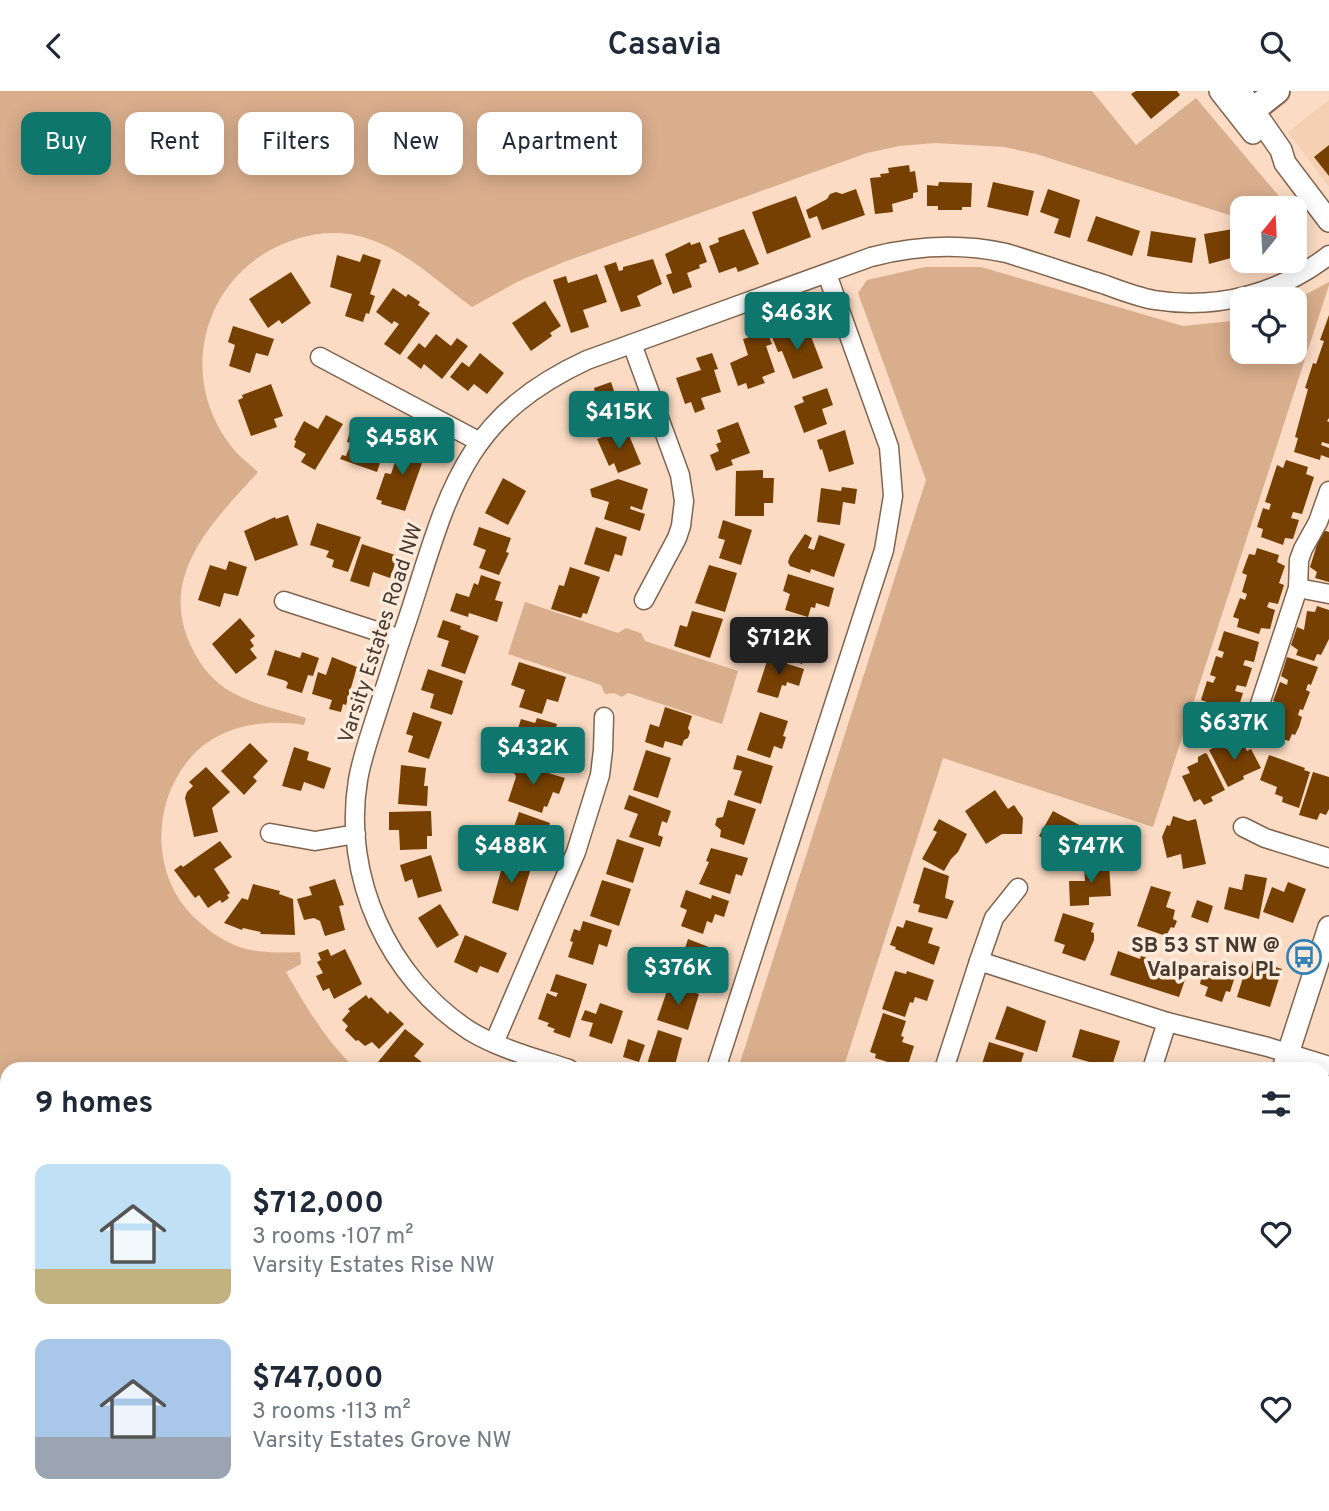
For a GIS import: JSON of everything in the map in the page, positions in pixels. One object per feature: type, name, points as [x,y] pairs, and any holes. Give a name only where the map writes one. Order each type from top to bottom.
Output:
[{"type":"main road","points":[[1237,102],[1277,91]]},
{"type":"street","points":[[1237,102],[1282,150],[1285,163],[1329,221]]},
{"type":"street","name":"Varsity Estates Road NW","points":[[549,1062],[494,1043],[469,1030],[439,1006],[410,977],[377,921],[366,893],[358,863],[356,834],[355,811],[363,757],[444,507],[463,467],[480,442],[513,406],[544,382],[587,361],[898,250],[924,246],[965,246],[1006,253],[1153,300],[1209,303],[1253,295],[1286,283],[1329,255]]},
{"type":"street","points":[[718,1062],[884,549],[891,516],[893,496],[889,447],[827,274]]},
{"type":"street","points":[[632,344],[680,475],[684,501],[677,538],[644,600]]},
{"type":"street","points":[[320,357],[480,442]]},
{"type":"street","points":[[1258,710],[1298,588],[1299,560],[1318,522],[1329,491]]},
{"type":"street","points":[[1298,588],[1329,594]]},
{"type":"street","points":[[284,601],[401,639]]},
{"type":"street","points":[[494,1043],[576,852],[600,775],[604,717]]},
{"type":"street","points":[[1244,827],[1265,838],[1329,858]]},
{"type":"street","points":[[270,833],[315,841],[356,834]]},
{"type":"street","points":[[946,1062],[994,918],[1018,888]]},
{"type":"street","points":[[1292,1062],[1329,927]]},
{"type":"street","points":[[979,961],[1292,1062]]},
{"type":"street","points":[[1292,1062],[1329,971]]},
{"type":"street","points":[[1154,1062],[1167,1023]]},
{"type":"shaded area","points":[[0,91],[1092,91],[1136,145],[1196,98],[1279,196],[1230,196],[1230,215],[1036,154],[1004,147],[935,143],[899,146],[867,153],[564,262],[519,281],[472,307],[387,246],[343,233],[320,234],[287,242],[267,252],[244,269],[226,289],[213,313],[205,338],[202,364],[205,391],[214,417],[231,446],[258,472],[225,509],[196,549],[186,571],[181,594],[182,618],[197,657],[209,674],[226,689],[255,703],[306,718],[304,725],[262,723],[234,729],[209,741],[198,750],[182,768],[171,789],[164,811],[161,835],[163,858],[169,880],[180,901],[213,933],[246,949],[300,952],[301,964],[286,972],[309,1011],[349,1062],[0,1062]]},
{"type":"shaded area","points":[[1329,100],[1329,187],[1288,132]]},
{"type":"shaded area","points":[[925,267],[981,267],[1183,326],[1230,321],[1230,364],[1303,364],[1153,827],[943,758],[845,1062],[740,1062],[926,480],[858,293],[867,280]]},
{"type":"shaded area","points":[[1329,282],[1307,353],[1307,294]]},
{"type":"shaded area","points":[[525,602],[618,633],[626,628],[641,633],[645,641],[738,671],[722,724],[628,693],[622,697],[614,693],[605,694],[601,685],[508,654]]},
{"type":"building","points":[[1136,91],[1177,91],[1180,95],[1151,119],[1131,94]]},
{"type":"building","points":[[1329,145],[1329,176],[1314,157]]},
{"type":"building","points":[[909,165],[910,172],[915,171],[918,192],[913,193],[913,198],[892,204],[893,212],[875,214],[870,178],[889,173],[888,168]]},
{"type":"building","points":[[939,182],[972,183],[971,207],[962,207],[962,210],[938,210],[938,206],[927,206],[927,185],[938,186]]},
{"type":"building","points":[[993,182],[1034,191],[1028,216],[987,207]]},
{"type":"building","points":[[856,189],[865,215],[822,230],[817,216],[809,219],[806,210],[827,199],[830,194],[842,194]]},
{"type":"building","points":[[1048,189],[1080,200],[1070,238],[1054,233],[1059,219],[1040,212]]},
{"type":"building","points":[[796,196],[811,237],[767,254],[752,212]]},
{"type":"building","points":[[1096,216],[1140,231],[1132,256],[1087,241]]},
{"type":"building","points":[[744,229],[759,264],[738,272],[736,267],[719,273],[709,246],[719,242],[718,238]]},
{"type":"building","points":[[1230,230],[1230,258],[1209,264],[1204,234]]},
{"type":"building","points":[[1151,231],[1196,238],[1192,263],[1147,256]]},
{"type":"building","points":[[690,242],[691,245],[700,242],[707,262],[687,273],[692,287],[673,294],[666,275],[672,273],[665,254]]},
{"type":"building","points":[[363,254],[381,260],[370,294],[375,296],[363,322],[345,316],[352,294],[330,287],[337,255],[360,262]]},
{"type":"building","points":[[653,259],[662,284],[637,296],[641,306],[621,312],[604,266],[616,262],[619,271],[623,270],[623,267]]},
{"type":"building","points":[[291,272],[311,303],[282,324],[279,320],[268,328],[249,299]]},
{"type":"building","points":[[597,274],[607,302],[583,310],[589,327],[571,333],[553,280],[566,276],[568,283]]},
{"type":"building","points":[[393,288],[420,302],[418,305],[430,313],[400,355],[384,344],[399,324],[394,321],[392,324],[376,312]]},
{"type":"building","points":[[545,301],[561,326],[531,351],[512,323]]},
{"type":"building","points":[[1329,315],[1329,444],[1322,442],[1321,445],[1329,448],[1329,458],[1321,455],[1320,460],[1294,452],[1298,438],[1295,437],[1308,389],[1305,388],[1324,341],[1320,340]]},
{"type":"building","points":[[787,325],[792,338],[809,331],[823,368],[793,379],[782,351],[778,352],[770,332]]},
{"type":"building","points":[[233,326],[274,339],[268,356],[256,353],[250,373],[229,366],[235,345],[228,342]]},
{"type":"building","points":[[767,332],[772,344],[766,346],[775,372],[762,377],[765,383],[748,389],[746,383],[738,386],[730,363],[748,355],[743,339]]},
{"type":"building","points":[[436,334],[451,346],[457,338],[468,346],[442,379],[424,364],[421,369],[407,358],[419,343],[425,348]]},
{"type":"building","points":[[480,353],[504,373],[487,394],[474,384],[468,391],[450,377],[462,362],[469,367]]},
{"type":"building","points":[[712,353],[718,369],[714,370],[721,392],[701,398],[705,409],[695,413],[691,402],[685,404],[676,378],[701,370],[696,358]]},
{"type":"building","points":[[611,382],[617,400],[606,404],[614,428],[589,437],[574,400],[595,393],[594,388]]},
{"type":"building","points":[[271,384],[283,416],[274,419],[277,427],[251,436],[238,400],[243,398],[242,395]]},
{"type":"building","points":[[827,388],[833,405],[822,409],[827,424],[804,433],[794,406],[804,402],[802,397]]},
{"type":"building","points":[[326,415],[343,424],[315,470],[301,462],[306,454],[294,447],[294,440],[304,421],[318,429]]},
{"type":"building","points":[[738,422],[750,453],[731,460],[733,465],[716,471],[710,455],[719,451],[716,444],[721,442],[717,430]]},
{"type":"building","points":[[352,424],[370,430],[366,442],[369,443],[368,446],[384,451],[377,472],[340,459],[342,455],[346,456],[351,443],[347,442]]},
{"type":"building","points":[[626,428],[641,464],[618,473],[614,463],[609,466],[597,439]]},
{"type":"building","points":[[845,430],[854,464],[829,472],[817,440]]},
{"type":"building","points":[[402,441],[427,449],[405,511],[381,504],[382,501],[376,499],[385,473],[391,474]]},
{"type":"building","points":[[1286,460],[1308,467],[1306,474],[1314,477],[1302,514],[1293,512],[1291,518],[1299,520],[1293,539],[1285,538],[1283,545],[1261,537],[1263,529],[1257,527],[1263,508],[1269,510],[1271,504],[1265,502],[1277,465],[1283,468]]},
{"type":"building","points":[[763,470],[763,478],[774,478],[773,503],[764,503],[764,516],[735,516],[736,471]]},
{"type":"building","points":[[503,478],[526,491],[508,525],[485,513]]},
{"type":"building","points":[[618,479],[648,489],[642,510],[631,506],[630,509],[645,514],[640,531],[604,519],[609,502],[592,497],[590,489]]},
{"type":"building","points":[[842,487],[857,489],[855,504],[843,502],[840,525],[817,522],[821,488],[841,491]]},
{"type":"building","points":[[288,515],[298,545],[255,561],[244,531],[275,517],[276,519]]},
{"type":"building","points":[[723,520],[752,530],[741,565],[719,558],[725,540],[718,538]]},
{"type":"building","points":[[317,523],[361,537],[348,572],[332,567],[334,560],[326,557],[329,551],[310,545]]},
{"type":"building","points":[[479,527],[511,538],[506,552],[509,553],[499,575],[479,568],[486,550],[473,545]]},
{"type":"building","points":[[596,527],[627,537],[622,556],[615,554],[609,572],[584,564]]},
{"type":"building","points":[[1321,532],[1329,532],[1329,582],[1315,578],[1317,572],[1310,567]]},
{"type":"building","points":[[805,534],[812,538],[808,548],[814,550],[819,535],[845,544],[834,577],[811,569],[810,573],[790,566],[790,556]]},
{"type":"building","points":[[362,544],[398,556],[390,578],[373,572],[369,587],[350,581]]},
{"type":"building","points":[[1257,548],[1279,555],[1277,562],[1285,566],[1279,583],[1284,585],[1278,604],[1269,602],[1267,607],[1275,610],[1270,629],[1261,628],[1259,634],[1237,627],[1239,619],[1233,617],[1240,598],[1245,600],[1247,594],[1242,592],[1247,575],[1242,573],[1249,554],[1255,555]]},
{"type":"building","points":[[229,561],[247,567],[238,596],[224,593],[220,607],[198,600],[210,565],[226,570]]},
{"type":"building","points":[[709,565],[737,573],[725,612],[695,603]]},
{"type":"building","points":[[570,567],[600,577],[587,614],[583,613],[581,618],[551,609],[559,585],[564,586]]},
{"type":"building","points":[[788,574],[834,588],[829,607],[816,603],[815,608],[811,607],[808,617],[785,610],[790,594],[783,591]]},
{"type":"building","points":[[481,575],[501,582],[495,600],[503,602],[497,622],[469,613],[468,617],[450,611],[456,593],[469,597],[474,583],[478,585]]},
{"type":"building","points":[[1317,606],[1329,610],[1329,639],[1321,655],[1317,654],[1314,661],[1296,655],[1298,650],[1291,645],[1297,627],[1304,630],[1307,611],[1315,612]]},
{"type":"building","points":[[692,611],[723,619],[710,658],[674,646],[680,625],[687,627]]},
{"type":"building","points":[[240,618],[255,636],[250,640],[254,646],[250,649],[257,658],[236,674],[212,644]]},
{"type":"building","points":[[786,619],[819,628],[813,646],[809,644],[802,664],[774,654]]},
{"type":"building","points":[[443,620],[479,636],[465,674],[441,666],[449,641],[437,637]]},
{"type":"building","points":[[1224,631],[1259,642],[1254,662],[1245,660],[1243,665],[1252,668],[1246,687],[1237,685],[1235,691],[1243,693],[1237,712],[1229,711],[1227,717],[1205,711],[1207,702],[1201,700],[1207,681],[1213,683],[1216,677],[1210,675],[1216,656],[1222,658],[1224,652],[1218,650]]},
{"type":"building","points":[[275,650],[300,658],[302,652],[319,658],[313,676],[308,675],[302,693],[286,688],[286,681],[267,675]]},
{"type":"building","points":[[332,657],[357,667],[346,705],[343,704],[341,712],[329,709],[332,700],[312,694],[318,672],[326,675]]},
{"type":"building","points":[[1287,657],[1318,667],[1311,685],[1308,684],[1306,690],[1310,692],[1303,710],[1300,709],[1298,715],[1302,717],[1299,727],[1289,741],[1270,735],[1272,729],[1265,725],[1272,706],[1279,709],[1281,704],[1273,701],[1280,682],[1287,685],[1288,680],[1281,676]]},
{"type":"building","points":[[768,658],[804,669],[799,686],[787,682],[786,686],[782,685],[778,698],[757,692]]},
{"type":"building","points":[[519,662],[566,677],[558,702],[547,699],[542,714],[519,707],[525,690],[511,685]]},
{"type":"building","points":[[428,669],[463,681],[452,715],[430,708],[434,694],[421,690]]},
{"type":"building","points":[[665,707],[692,716],[688,738],[682,746],[665,741],[663,748],[645,742],[650,724],[659,727]]},
{"type":"building","points":[[413,712],[442,722],[429,759],[408,752],[413,736],[406,734]]},
{"type":"building","points":[[760,712],[788,721],[782,749],[774,746],[770,758],[747,750]]},
{"type":"building","points":[[537,718],[557,724],[548,753],[542,751],[538,764],[514,756],[520,737],[516,735],[521,719],[535,723]]},
{"type":"building","points":[[250,743],[268,761],[253,777],[257,781],[244,795],[221,771]]},
{"type":"building","points":[[1223,743],[1226,749],[1237,743],[1247,751],[1251,749],[1261,768],[1228,787],[1209,750]]},
{"type":"building","points":[[294,747],[309,752],[307,760],[331,768],[324,789],[304,782],[301,791],[282,786]]},
{"type":"building","points":[[646,750],[671,758],[658,798],[633,790]]},
{"type":"building","points":[[1205,753],[1225,790],[1211,797],[1213,801],[1204,805],[1200,799],[1194,802],[1182,776],[1190,773],[1187,767],[1198,762],[1198,757]]},
{"type":"building","points":[[737,755],[773,766],[761,804],[734,795],[742,771],[733,769]]},
{"type":"building","points":[[1269,755],[1310,772],[1299,808],[1282,802],[1283,797],[1275,794],[1277,787],[1260,780]]},
{"type":"building","points":[[511,762],[565,778],[559,794],[553,792],[542,813],[508,801],[516,777],[507,771]]},
{"type":"building","points":[[401,765],[426,768],[424,786],[428,786],[427,806],[398,804]]},
{"type":"building","points":[[206,767],[230,792],[212,808],[218,832],[194,837],[185,798],[193,786],[189,782]]},
{"type":"building","points":[[1313,772],[1329,777],[1329,809],[1326,815],[1320,813],[1317,820],[1299,815]]},
{"type":"building","points":[[995,790],[1008,809],[1014,805],[1023,818],[1022,834],[1002,834],[986,844],[965,811]]},
{"type":"building","points":[[629,795],[671,811],[667,823],[662,821],[658,835],[663,837],[660,847],[629,837],[638,814],[624,809]]},
{"type":"building","points":[[728,800],[756,809],[744,845],[720,837],[721,830],[715,825],[717,818],[723,817]]},
{"type":"building","points":[[431,811],[432,836],[427,836],[427,849],[400,850],[399,830],[389,830],[389,812]]},
{"type":"building","points":[[1053,811],[1085,828],[1069,858],[1054,850],[1056,846],[1039,836]]},
{"type":"building","points":[[519,812],[550,823],[545,840],[534,836],[528,855],[507,848]]},
{"type":"building","points":[[1173,816],[1188,821],[1196,819],[1206,864],[1183,869],[1181,854],[1167,858],[1162,837]]},
{"type":"building","points":[[939,819],[967,834],[944,871],[922,859],[937,832],[933,830]]},
{"type":"building","points":[[617,839],[644,848],[633,883],[606,874]]},
{"type":"building","points":[[220,841],[232,857],[214,869],[230,893],[227,895],[229,898],[222,903],[220,900],[208,908],[199,895],[195,898],[174,870],[181,865],[183,867]]},
{"type":"building","points":[[711,848],[748,858],[742,876],[736,874],[730,894],[699,884],[709,862],[706,861]]},
{"type":"building","points":[[431,855],[442,891],[418,898],[412,879],[405,882],[400,865]]},
{"type":"building","points":[[504,860],[531,868],[518,911],[492,903]]},
{"type":"building","points":[[1109,864],[1111,896],[1089,897],[1089,905],[1070,906],[1069,881],[1085,881],[1084,865]]},
{"type":"building","points":[[924,867],[949,876],[945,898],[954,901],[947,919],[918,912],[920,905],[913,903]]},
{"type":"building","points":[[1245,874],[1267,878],[1259,919],[1224,909],[1229,887],[1242,890]]},
{"type":"building","points":[[335,879],[344,905],[339,906],[345,930],[325,936],[320,921],[314,918],[304,920],[297,899],[312,895],[309,887]]},
{"type":"building","points":[[602,880],[631,889],[619,926],[590,916]]},
{"type":"building","points":[[1288,882],[1306,889],[1293,923],[1263,912],[1272,887],[1284,892]]},
{"type":"building","points":[[253,884],[280,891],[279,894],[293,899],[295,935],[260,934],[261,932],[242,930],[224,923],[242,898],[248,900]]},
{"type":"building","points":[[1151,886],[1171,892],[1166,907],[1175,910],[1173,919],[1177,921],[1166,936],[1137,926]]},
{"type":"building","points":[[686,890],[711,899],[712,895],[729,901],[724,917],[715,914],[712,923],[707,921],[703,934],[681,926],[687,910],[680,907]]},
{"type":"building","points":[[1197,900],[1213,906],[1208,923],[1191,917]]},
{"type":"building","points":[[440,904],[459,935],[437,948],[418,918]]},
{"type":"building","points":[[1063,913],[1094,923],[1091,932],[1094,933],[1094,940],[1085,961],[1062,953],[1065,945],[1054,941]]},
{"type":"building","points":[[906,920],[933,928],[928,943],[940,947],[934,965],[890,945],[897,926],[903,928]]},
{"type":"building","points":[[583,921],[612,930],[607,947],[599,944],[593,965],[568,957],[574,929],[580,931]]},
{"type":"building","points":[[465,935],[507,953],[498,973],[480,966],[477,973],[454,962]]},
{"type":"building","points":[[688,939],[714,949],[701,989],[675,980]]},
{"type":"building","points":[[328,949],[331,956],[345,949],[362,984],[334,999],[329,988],[323,991],[316,976],[323,973],[317,962],[321,960],[318,953]]},
{"type":"building","points":[[1118,951],[1188,971],[1179,997],[1110,975]]},
{"type":"building","points":[[1253,960],[1282,969],[1270,1007],[1237,997],[1246,968],[1251,969]]},
{"type":"building","points":[[1204,961],[1237,970],[1230,992],[1226,991],[1222,1002],[1205,996],[1208,987],[1200,984]]},
{"type":"building","points":[[895,971],[906,974],[907,971],[934,980],[927,1001],[915,997],[913,1003],[910,1002],[905,1017],[882,1009]]},
{"type":"building","points":[[556,974],[587,984],[570,1038],[553,1032],[555,1029],[547,1026],[549,1023],[538,1019],[547,993],[556,997],[558,993],[550,991]]},
{"type":"building","points":[[669,985],[699,994],[688,1030],[657,1020]]},
{"type":"building","points":[[366,995],[404,1024],[379,1049],[372,1042],[365,1046],[356,1041],[345,1030],[348,1026],[342,1020],[350,1011],[348,1009]]},
{"type":"building","points":[[600,1003],[623,1011],[612,1044],[589,1036],[593,1023],[581,1020],[585,1010],[596,1014]]},
{"type":"building","points":[[1007,1006],[1046,1021],[1037,1052],[995,1039]]},
{"type":"building","points":[[883,1013],[906,1021],[901,1036],[904,1037],[902,1042],[914,1046],[909,1062],[888,1062],[875,1058],[876,1054],[870,1052]]},
{"type":"building","points":[[405,1029],[424,1044],[414,1056],[422,1062],[378,1062]]},
{"type":"building","points":[[1080,1029],[1120,1041],[1113,1062],[1090,1062],[1072,1057]]},
{"type":"building","points":[[658,1030],[682,1038],[676,1062],[648,1062]]},
{"type":"building","points":[[628,1039],[645,1045],[639,1062],[623,1057]]},
{"type":"building","points":[[989,1042],[1024,1053],[1021,1062],[983,1062]]},
{"type":"place","name":"SB 53 ST NW @ Valparaiso PL","points":[[1304,957]]}]
